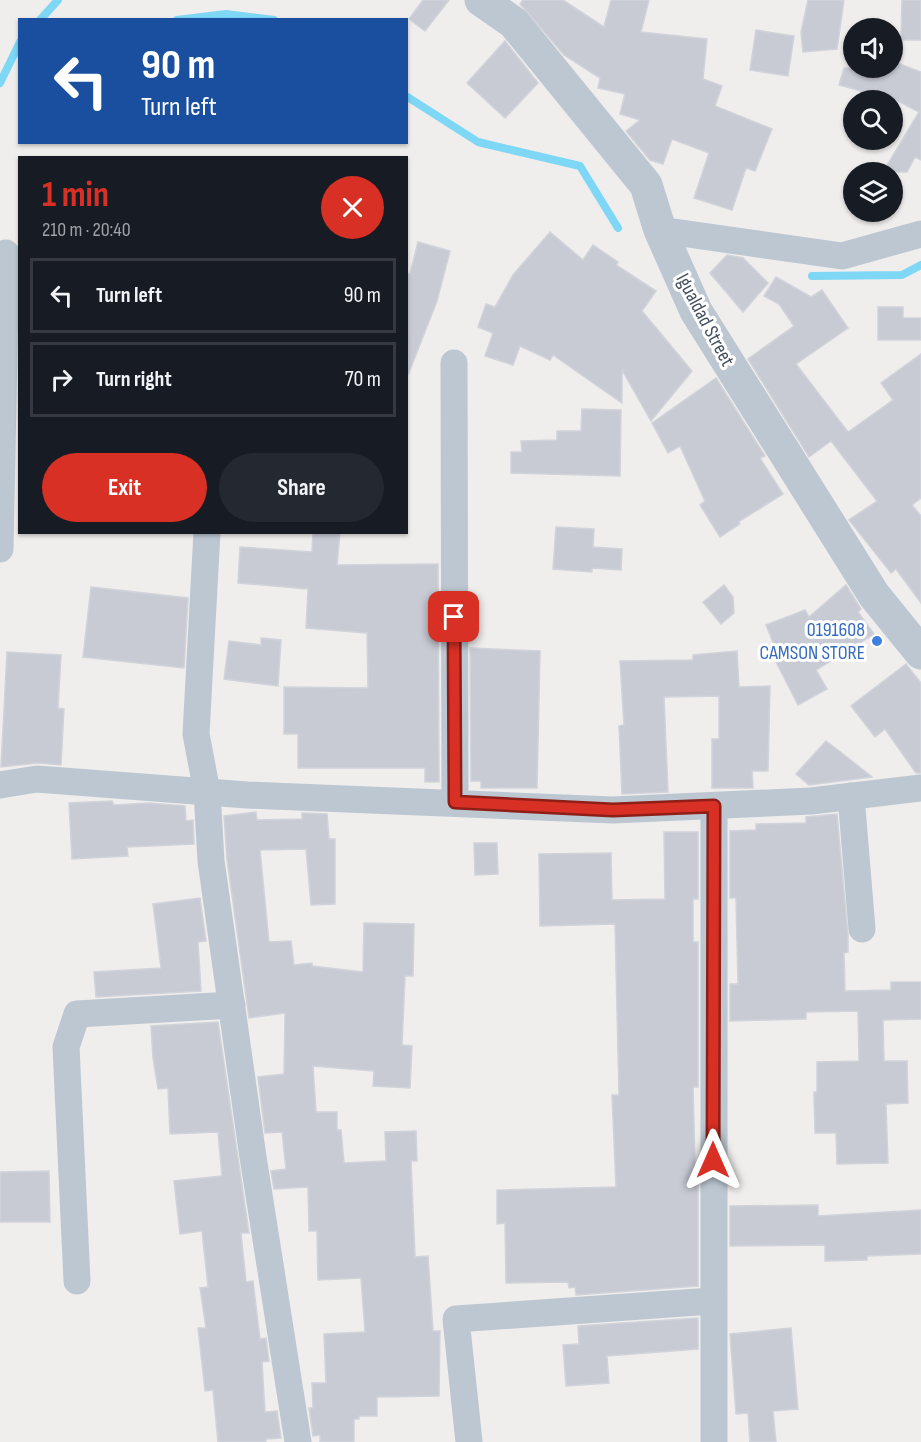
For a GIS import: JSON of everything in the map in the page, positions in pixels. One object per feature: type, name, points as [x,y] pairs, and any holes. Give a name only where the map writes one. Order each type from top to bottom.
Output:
[{"type":"street","name":"Igualdad Street","points":[[481,0],[514,23],[646,184],[660,230],[696,311],[760,417],[874,596],[921,653]]},
{"type":"street","points":[[660,230],[842,256],[921,234]]},
{"type":"street","points":[[0,549],[6,253]]},
{"type":"street","points":[[454,363],[455,802]]},
{"type":"street","points":[[207,534],[196,734],[207,792],[211,861],[298,1442]]},
{"type":"street","points":[[0,785],[37,779],[207,792],[613,810],[811,801],[921,788]]},
{"type":"street","points":[[851,796],[862,929]]},
{"type":"street","points":[[714,806],[712,1301],[714,1442]]},
{"type":"street","points":[[77,1281],[66,1047],[77,1014],[232,1005]]},
{"type":"street","points":[[469,1442],[456,1319],[712,1301]]},
{"type":"building","points":[[423,0],[449,0],[425,31],[409,19]]},
{"type":"building","points":[[523,0],[563,0],[604,27],[611,0],[649,0],[641,32],[707,39],[703,79],[722,86],[715,106],[772,129],[755,171],[746,168],[732,210],[694,198],[709,153],[672,139],[663,164],[650,160],[626,131],[640,120],[620,114],[625,94],[598,88],[600,78],[564,55],[520,4]]},
{"type":"building","points":[[808,0],[844,0],[837,49],[803,52],[801,32]]},
{"type":"building","points":[[902,0],[921,0],[921,40],[903,40]]},
{"type":"building","points":[[756,30],[794,36],[788,76],[750,70]]},
{"type":"building","points":[[505,41],[538,83],[505,118],[467,83]]},
{"type":"building","points":[[903,65],[921,72],[921,160],[915,157],[907,172],[903,172],[903,162],[889,162],[896,150],[903,150],[903,139],[919,112],[903,104],[903,90],[857,90],[839,85],[843,71],[843,78],[903,78]]},
{"type":"building","points":[[550,232],[583,260],[593,245],[618,262],[616,265],[656,291],[642,311],[692,371],[651,421],[622,370],[622,403],[553,355],[550,360],[520,346],[513,365],[485,356],[493,333],[478,327],[486,304],[495,307],[513,275]]},
{"type":"building","points":[[418,242],[450,251],[437,301],[408,375],[408,274],[410,274]]},
{"type":"building","points":[[727,255],[743,258],[768,283],[743,312],[710,273]]},
{"type":"building","points":[[776,277],[811,297],[822,290],[848,328],[796,364],[848,432],[893,400],[881,383],[921,354],[921,498],[912,505],[921,516],[921,603],[896,569],[891,573],[849,520],[877,501],[831,441],[809,457],[748,359],[794,326],[779,304],[764,296]]},
{"type":"building","points":[[878,307],[903,307],[903,318],[921,318],[921,340],[878,340]]},
{"type":"building","points":[[716,378],[765,456],[760,458],[783,494],[738,522],[740,524],[720,537],[700,505],[705,501],[680,446],[668,453],[652,423]]},
{"type":"building","points":[[582,409],[621,410],[620,476],[511,473],[511,452],[522,452],[521,441],[557,440],[557,431],[581,431]]},
{"type":"building","points":[[556,527],[594,529],[593,547],[622,549],[621,570],[592,568],[592,572],[553,569]]},
{"type":"building","points":[[313,534],[340,534],[337,565],[438,564],[439,782],[425,782],[425,768],[298,768],[298,734],[284,734],[284,687],[368,688],[367,633],[306,628],[308,589],[238,583],[240,547],[312,552]]},
{"type":"building","points":[[724,585],[733,597],[734,613],[721,624],[703,602]]},
{"type":"building","points":[[846,585],[861,609],[858,612],[874,634],[816,670],[827,689],[798,705],[770,650],[776,650],[766,625],[805,610],[809,617]]},
{"type":"building","points":[[91,587],[188,598],[184,668],[83,657]]},
{"type":"building","points":[[261,638],[281,640],[278,686],[224,679],[229,641],[261,645]]},
{"type":"building","points":[[470,648],[540,651],[537,788],[481,788],[481,781],[471,781]]},
{"type":"building","points":[[737,651],[739,687],[770,686],[768,771],[752,771],[753,788],[712,788],[712,739],[719,739],[719,696],[664,697],[668,792],[622,794],[619,726],[624,725],[620,661],[693,660],[693,655]]},
{"type":"building","points":[[7,652],[61,655],[58,708],[64,709],[61,765],[38,763],[1,767]]},
{"type":"building","points":[[906,664],[921,683],[921,773],[916,773],[885,729],[875,737],[851,706]]},
{"type":"building","points":[[826,741],[872,777],[809,785],[796,774]]},
{"type":"building","points":[[112,801],[114,805],[149,803],[185,806],[186,821],[193,820],[194,844],[127,847],[128,856],[72,859],[69,803]]},
{"type":"building","points":[[256,812],[257,820],[302,819],[302,813],[327,814],[329,839],[335,839],[335,904],[311,905],[306,849],[260,850],[269,942],[291,941],[294,965],[312,963],[312,966],[363,972],[364,923],[414,924],[413,976],[405,976],[402,1045],[412,1046],[410,1088],[373,1086],[374,1071],[313,1066],[316,1112],[337,1112],[337,1130],[341,1130],[344,1163],[386,1161],[385,1132],[416,1131],[417,1161],[411,1161],[415,1257],[428,1256],[433,1331],[440,1331],[439,1396],[377,1397],[377,1416],[359,1416],[359,1419],[354,1419],[354,1442],[320,1442],[320,1435],[313,1436],[309,1408],[313,1408],[312,1383],[326,1383],[324,1334],[365,1332],[361,1278],[318,1280],[317,1231],[309,1231],[308,1187],[274,1189],[271,1171],[286,1169],[282,1132],[265,1133],[258,1077],[284,1074],[285,1013],[249,1018],[227,859],[224,816]]},
{"type":"building","points":[[837,814],[848,935],[848,952],[844,953],[845,991],[891,990],[891,982],[921,982],[921,1019],[883,1020],[884,1061],[907,1061],[908,1103],[886,1104],[888,1163],[837,1164],[836,1133],[815,1133],[814,1092],[817,1092],[817,1062],[859,1061],[858,1011],[806,1012],[806,1019],[730,1021],[730,984],[738,984],[736,898],[730,898],[730,831],[756,830],[756,824],[806,823],[806,817]]},
{"type":"building","points":[[664,832],[698,832],[698,899],[693,899],[693,942],[698,942],[698,1087],[693,1087],[695,1164],[698,1164],[698,1286],[576,1295],[575,1287],[569,1288],[568,1282],[506,1283],[505,1223],[497,1224],[497,1190],[616,1187],[612,1095],[619,1095],[615,924],[540,926],[539,854],[611,853],[612,900],[665,899]]},
{"type":"building","points":[[474,843],[497,843],[498,874],[475,875]]},
{"type":"building","points":[[200,898],[206,941],[198,942],[201,991],[96,997],[94,972],[161,968],[153,904]]},
{"type":"building","points":[[218,1022],[249,1233],[241,1233],[246,1282],[253,1281],[260,1339],[266,1338],[269,1361],[262,1362],[265,1412],[277,1411],[281,1438],[266,1439],[266,1442],[218,1442],[213,1390],[205,1391],[198,1328],[206,1328],[200,1288],[208,1287],[202,1231],[180,1234],[174,1181],[222,1176],[218,1132],[170,1134],[168,1088],[158,1089],[153,1058],[151,1026]]},
{"type":"building","points":[[49,1171],[50,1222],[0,1222],[0,1172]]},
{"type":"building","points":[[818,1205],[818,1216],[921,1210],[921,1254],[867,1256],[867,1260],[825,1261],[825,1245],[730,1246],[730,1206]]},
{"type":"building","points":[[698,1318],[698,1349],[607,1356],[609,1383],[566,1386],[563,1345],[579,1344],[578,1326]]},
{"type":"building","points":[[791,1328],[798,1409],[773,1411],[776,1442],[750,1442],[748,1413],[736,1414],[730,1334]]},
{"type":"waterway","points":[[42,18],[58,0]]},
{"type":"waterway","points":[[193,18],[226,14],[258,18]]},
{"type":"waterway","points":[[0,83],[18,46]]},
{"type":"waterway","points":[[408,97],[478,142],[580,166],[618,228]]},
{"type":"waterway","points":[[812,276],[902,275],[921,265]]},
{"type":"place","name":"0191608 CAMSON STORE","points":[[877,641]]},
{"type":"route","points":[[454,617],[455,802],[613,810],[714,806],[713,1160]]}]
